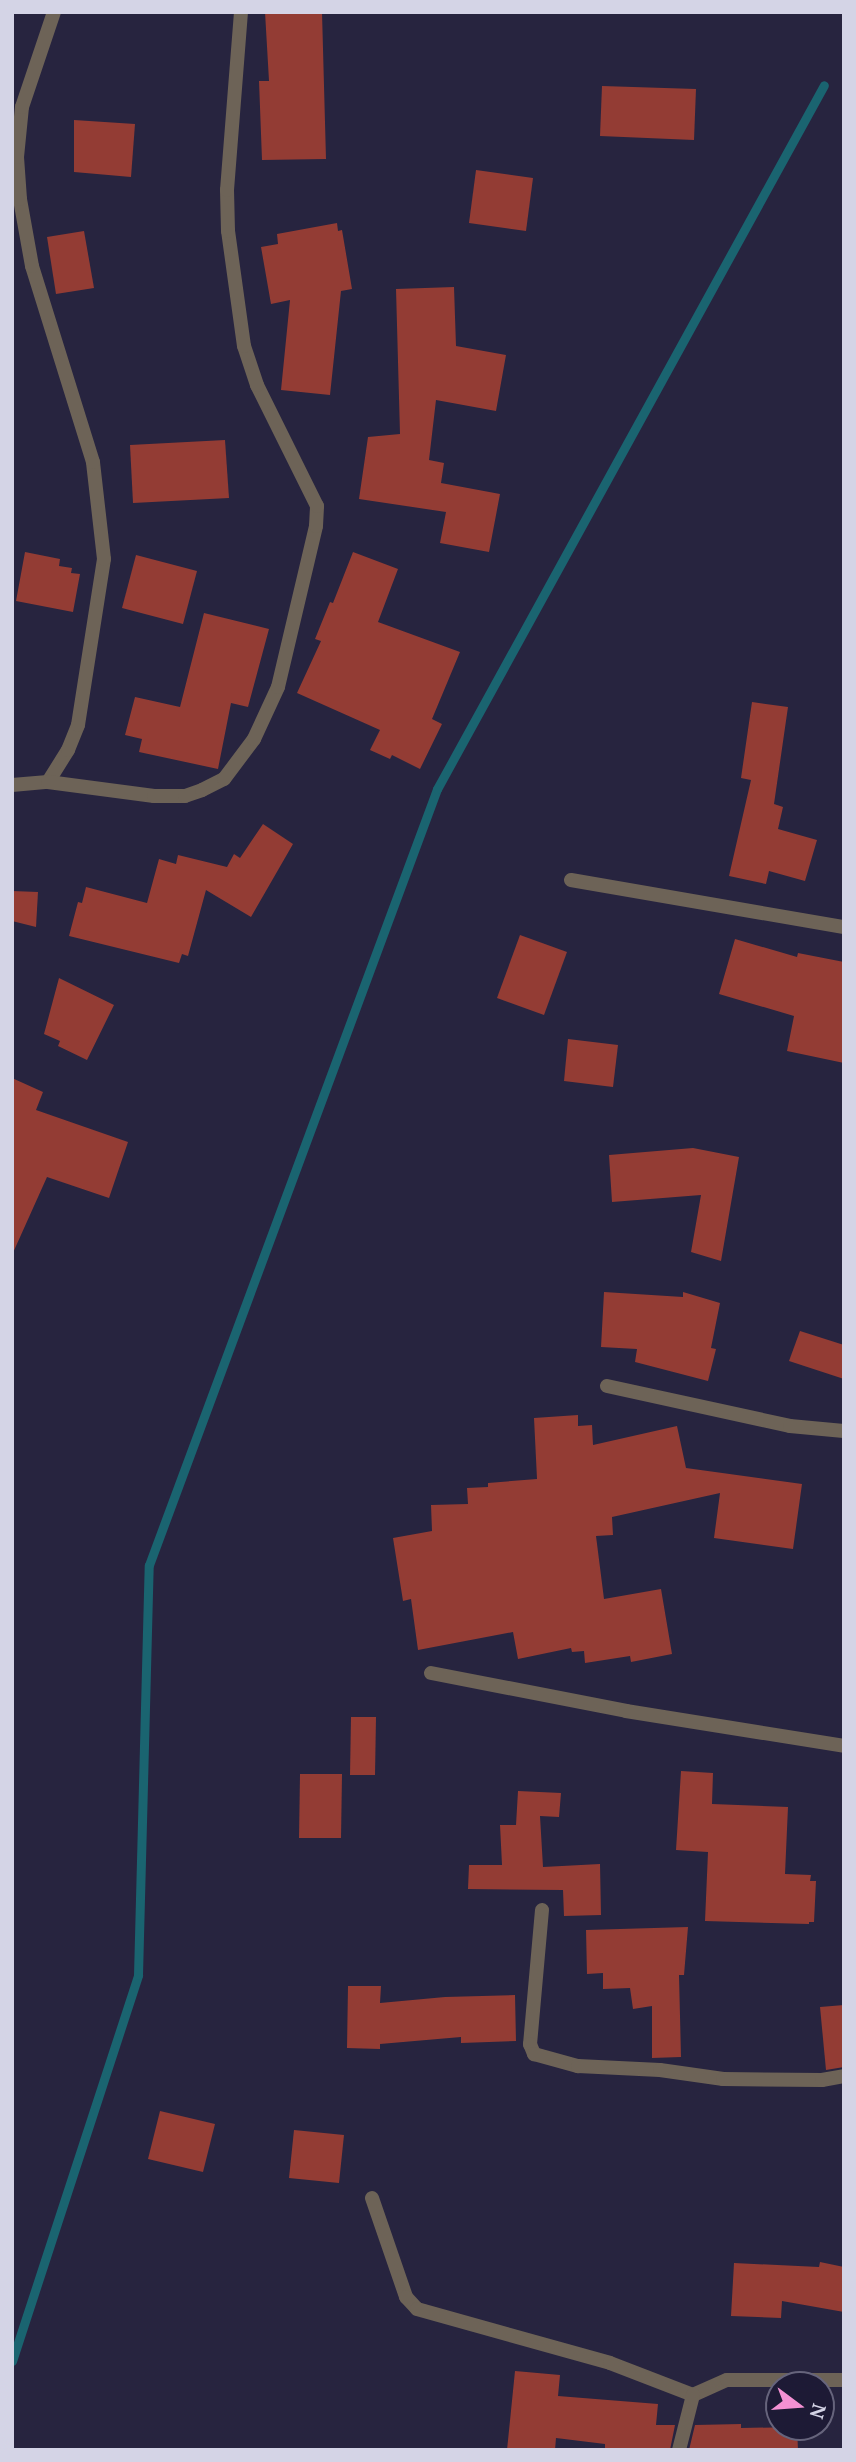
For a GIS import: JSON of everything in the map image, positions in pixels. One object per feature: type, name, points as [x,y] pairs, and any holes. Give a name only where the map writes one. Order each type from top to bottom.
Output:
[{"type":"street","points":[[48,782],[68,750],[78,724],[104,559],[93,462],[32,266],[20,199],[18,157],[22,107],[54,12]]},
{"type":"street","points":[[12,785],[48,782],[154,796],[185,796],[202,790],[224,779],[254,739],[278,687],[317,526],[317,506],[257,385],[244,346],[228,231],[227,190],[242,12]]},
{"type":"street","points":[[571,880],[844,927]]},
{"type":"street","points":[[607,1386],[790,1426],[844,1432]]},
{"type":"street","points":[[431,1673],[626,1711],[844,1745]]},
{"type":"street","points":[[542,1910],[530,2044],[534,2054],[578,2066],[660,2070],[723,2079],[822,2080],[844,2076]]},
{"type":"street","points":[[372,2199],[406,2297],[417,2309],[610,2363],[693,2395],[727,2380],[844,2380]]},
{"type":"street","points":[[679,2450],[693,2395]]},
{"type":"building","points":[[265,12],[322,12],[326,159],[262,160],[259,81],[269,81]]},
{"type":"building","points":[[602,86],[696,89],[694,140],[600,136]]},
{"type":"building","points":[[74,120],[135,124],[131,177],[74,172]]},
{"type":"building","points":[[476,170],[533,178],[526,231],[469,223]]},
{"type":"building","points":[[337,223],[338,231],[342,230],[352,289],[341,291],[330,395],[281,390],[290,300],[271,304],[261,247],[278,244],[277,234]]},
{"type":"building","points":[[84,231],[94,288],[56,294],[47,237]]},
{"type":"building","points":[[454,287],[456,346],[506,355],[496,411],[436,400],[429,460],[444,463],[441,483],[500,494],[489,552],[440,543],[446,512],[359,499],[368,437],[400,434],[396,289]]},
{"type":"building","points":[[225,440],[229,498],[133,503],[130,445]]},
{"type":"building","points":[[25,552],[60,559],[59,566],[72,568],[71,573],[80,574],[73,612],[16,601]]},
{"type":"building","points":[[353,552],[398,569],[378,622],[460,652],[432,719],[442,724],[420,769],[392,755],[390,759],[370,750],[380,730],[297,693],[321,641],[315,639]]},
{"type":"building","points":[[136,555],[197,571],[183,624],[122,608]]},
{"type":"building","points":[[204,613],[269,629],[248,707],[231,703],[218,769],[139,752],[142,739],[125,735],[135,697],[180,707]]},
{"type":"building","points":[[752,702],[788,707],[774,804],[783,807],[778,829],[817,840],[805,881],[769,871],[766,884],[729,876],[751,780],[741,778]]},
{"type":"building","points":[[263,824],[293,844],[251,917],[206,890],[188,956],[182,954],[179,963],[69,936],[78,902],[82,903],[86,887],[147,903],[159,859],[176,864],[178,855],[227,867],[234,854],[240,858]]},
{"type":"building","points":[[12,891],[38,892],[36,927],[12,921]]},
{"type":"building","points":[[520,935],[567,952],[544,1015],[497,998]]},
{"type":"building","points":[[735,939],[797,957],[798,953],[844,962],[844,1063],[787,1051],[794,1016],[719,994]]},
{"type":"building","points":[[59,978],[114,1005],[87,1060],[58,1046],[60,1041],[44,1034]]},
{"type":"building","points":[[568,1039],[618,1045],[613,1087],[564,1081]]},
{"type":"building","points":[[12,1078],[43,1092],[36,1110],[128,1142],[109,1198],[47,1177],[12,1255]]},
{"type":"building","points":[[693,1148],[739,1157],[721,1261],[691,1252],[701,1195],[612,1202],[609,1155]]},
{"type":"building","points":[[604,1292],[683,1297],[683,1292],[720,1303],[711,1348],[716,1349],[708,1381],[635,1362],[637,1349],[601,1347]]},
{"type":"building","points":[[800,1331],[844,1345],[844,1379],[789,1361]]},
{"type":"building","points":[[578,1415],[578,1426],[592,1425],[593,1445],[677,1426],[686,1468],[802,1484],[793,1549],[714,1538],[720,1493],[612,1517],[613,1535],[596,1536],[604,1599],[661,1589],[672,1654],[631,1662],[630,1656],[585,1663],[584,1651],[572,1652],[571,1648],[518,1659],[513,1632],[418,1650],[411,1599],[403,1601],[393,1538],[432,1531],[431,1505],[468,1504],[467,1488],[488,1487],[488,1483],[537,1479],[534,1418]]},
{"type":"building","points":[[351,1717],[376,1717],[375,1775],[350,1775]]},
{"type":"building","points":[[681,1771],[713,1773],[712,1804],[788,1807],[785,1874],[811,1875],[810,1881],[816,1881],[814,1922],[705,1921],[708,1852],[676,1850]]},
{"type":"building","points":[[300,1774],[342,1774],[341,1838],[299,1838]]},
{"type":"building","points":[[518,1791],[561,1793],[559,1817],[540,1816],[543,1867],[600,1864],[601,1915],[564,1916],[563,1890],[468,1889],[469,1865],[502,1865],[500,1825],[516,1825]]},
{"type":"building","points":[[688,1927],[684,1975],[679,1975],[681,2057],[652,2058],[652,2006],[633,2009],[630,1988],[603,1989],[603,1973],[587,1974],[586,1930]]},
{"type":"building","points":[[348,1986],[381,1986],[380,2003],[445,1997],[515,1995],[516,2041],[461,2043],[461,2037],[380,2044],[380,2049],[347,2048]]},
{"type":"building","points":[[844,2005],[844,2067],[826,2070],[820,2007]]},
{"type":"building","points":[[160,2111],[215,2124],[203,2172],[148,2159]]},
{"type":"building","points":[[294,2130],[344,2135],[339,2183],[289,2178]]},
{"type":"building","points":[[820,2262],[844,2267],[844,2312],[782,2301],[781,2318],[731,2316],[734,2263],[819,2267]]},
{"type":"building","points":[[515,2371],[560,2375],[558,2396],[658,2404],[656,2425],[675,2425],[670,2450],[605,2450],[605,2444],[556,2438],[555,2450],[507,2450]]},
{"type":"building","points":[[741,2424],[741,2428],[765,2428],[765,2441],[798,2441],[798,2450],[689,2450],[695,2425]]},
{"type":"waterway","points":[[12,2361],[138,1975],[149,1565],[437,789],[824,85]]}]
